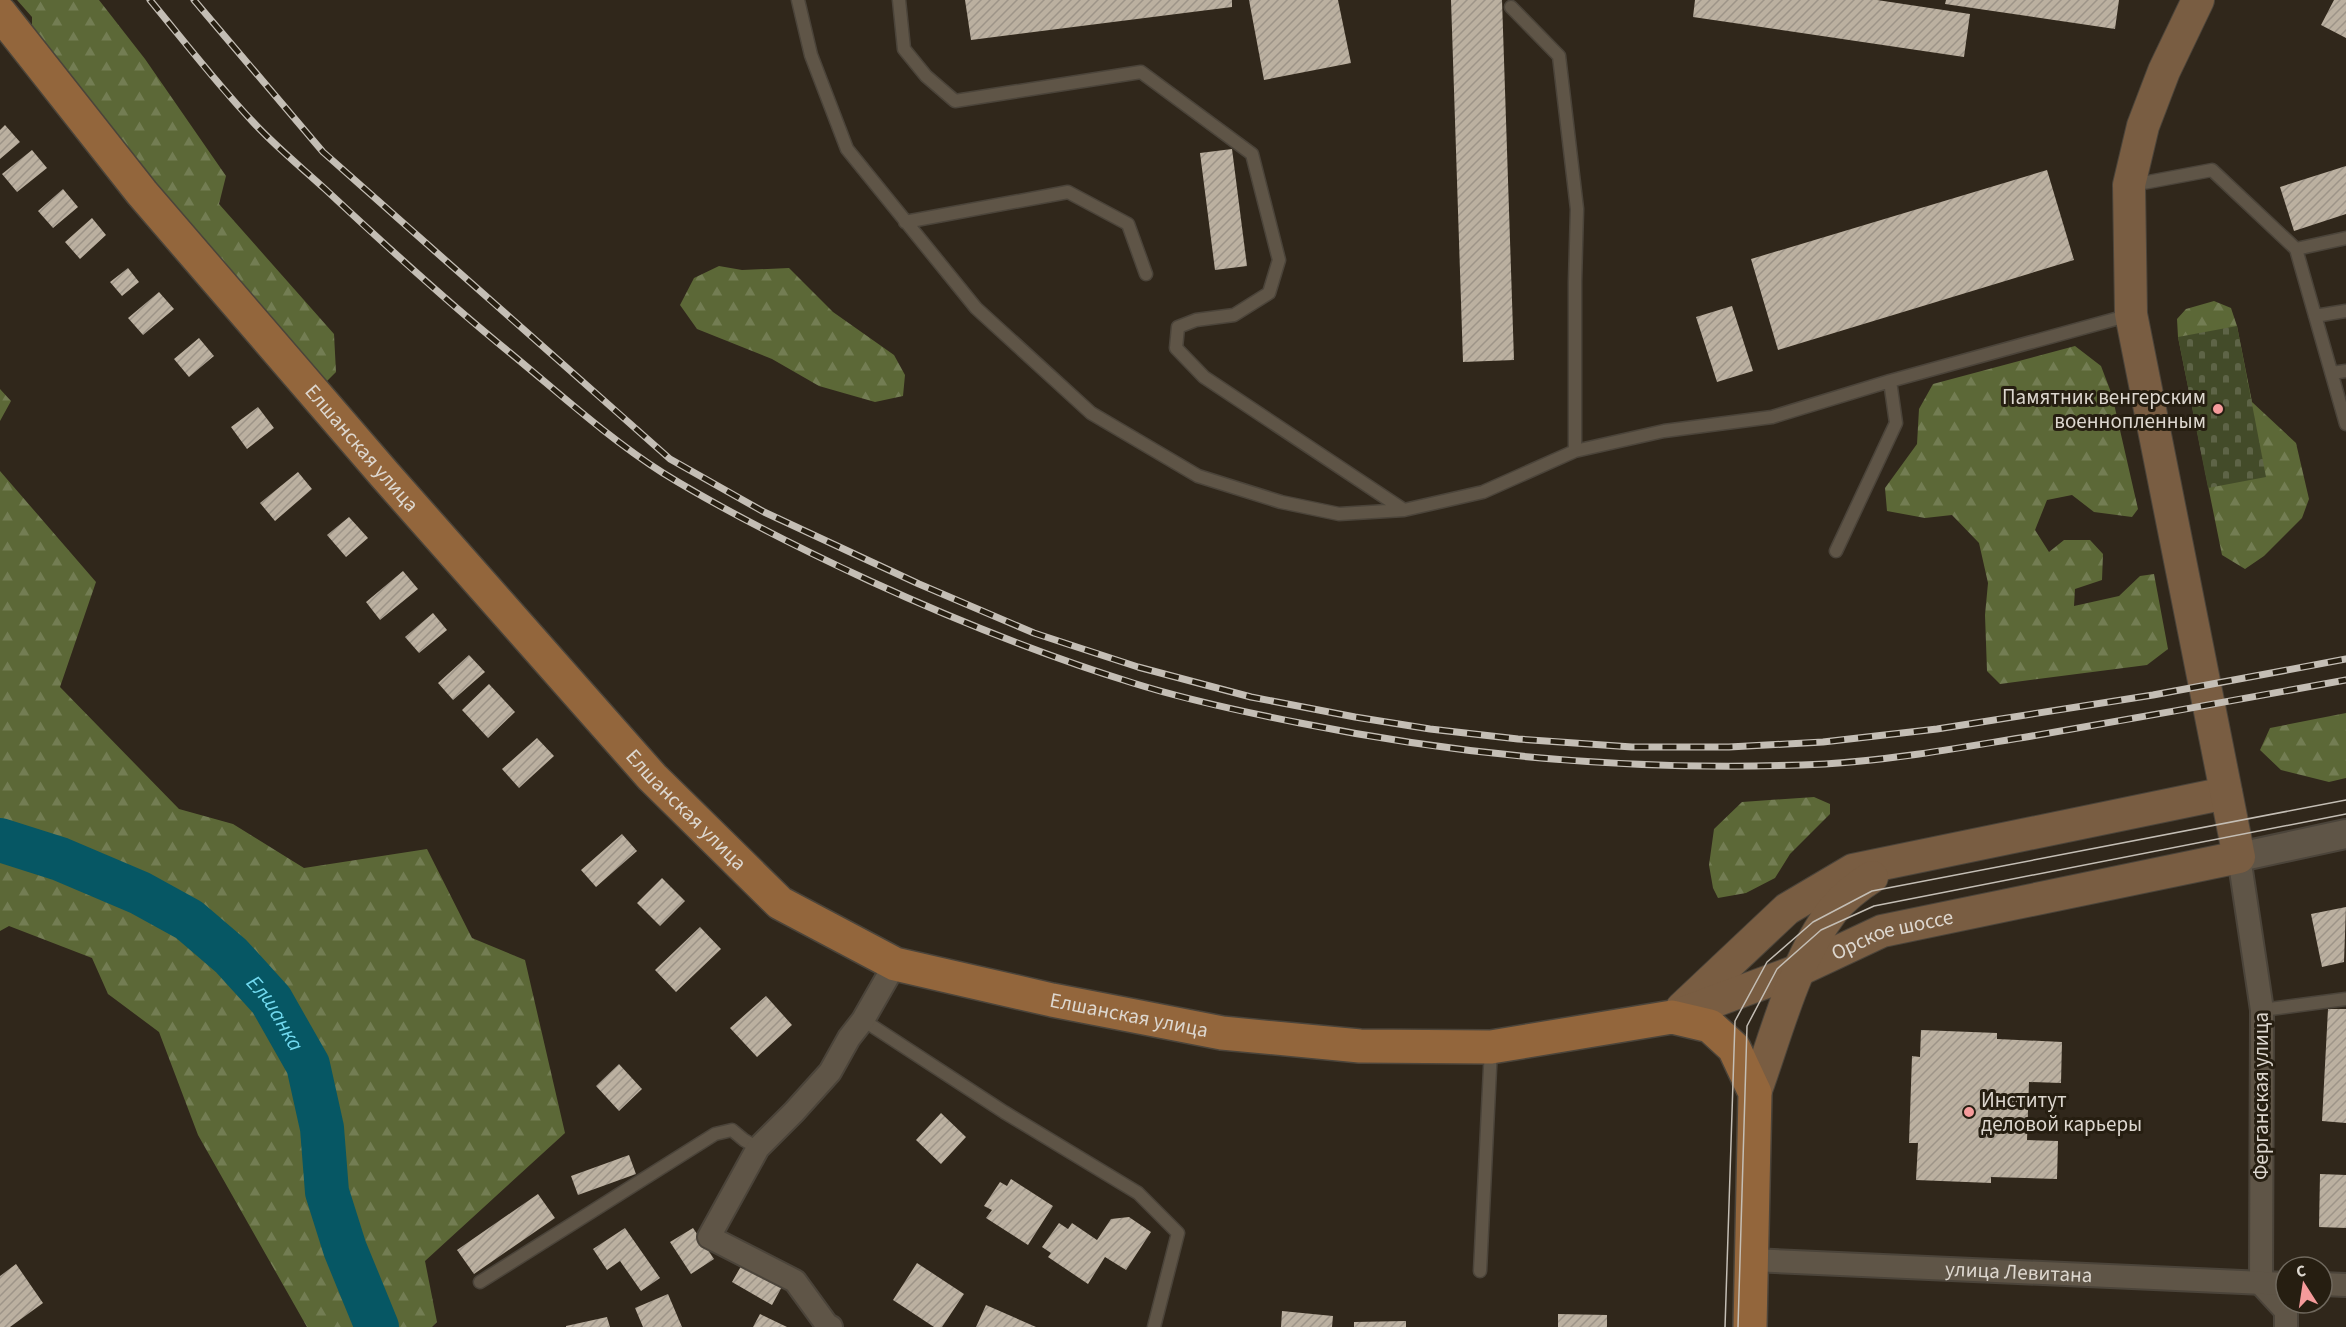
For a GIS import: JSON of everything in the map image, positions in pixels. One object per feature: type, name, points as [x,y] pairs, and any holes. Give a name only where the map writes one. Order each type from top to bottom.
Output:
[{"type":"main road","points":[[2198,0],[2164,71],[2148,115],[2129,185],[2131,315],[2239,857]]},
{"type":"main road","name":"Елшанская улица","points":[[0,13],[142,193],[385,475],[652,777],[780,903],[895,964],[1052,1000],[1222,1033],[1360,1046],[1491,1047],[1672,1017]]},
{"type":"main road","points":[[1672,1017],[1787,909],[1853,870],[2226,793]]},
{"type":"main road","name":"Орское шоссе","points":[[1672,1017],[1799,970],[1882,931],[2239,857]]},
{"type":"main road","points":[[1750,1327],[1755,1092],[1799,970],[1833,910],[1855,888],[1900,859]]},
{"type":"main road","points":[[1672,1017],[1710,1026],[1734,1048],[1755,1092]]},
{"type":"street","name":"Орское шоссе","points":[[2239,857],[2346,834]]},
{"type":"street","name":"Ферганская улица","points":[[2239,857],[2262,1010],[2261,1284]]},
{"type":"street","points":[[831,1327],[827,1325],[795,1281],[709,1237],[759,1148],[830,1072],[895,964]]},
{"type":"street","name":"улица Левитана","points":[[1752,1260],[2274,1284]]},
{"type":"street","points":[[2261,1284],[2291,1322]]},
{"type":"lane","points":[[798,0],[811,55],[847,149],[976,308],[1091,413],[1198,476],[1281,502],[1339,514],[1404,510],[1483,492],[1575,451],[1664,431],[1772,417],[1890,381],[2131,315]]},
{"type":"lane","points":[[899,0],[904,49],[926,76],[955,101],[1141,72],[1252,154],[1279,260],[1269,293],[1234,315],[1196,320],[1178,327],[1176,348],[1204,377],[1404,510]]},
{"type":"lane","points":[[1511,7],[1559,57],[1577,209],[1575,451]]},
{"type":"lane","points":[[2129,185],[2212,170],[2296,249],[2346,424]]},
{"type":"lane","points":[[905,222],[1068,192],[1128,224],[1146,274]]},
{"type":"lane","points":[[2296,249],[2346,238]]},
{"type":"lane","points":[[2315,316],[2346,311]]},
{"type":"lane","points":[[2332,373],[2346,371]]},
{"type":"lane","points":[[1836,551],[1896,423],[1890,381]]},
{"type":"lane","points":[[2262,1010],[2346,999]]},
{"type":"lane","points":[[863,1020],[1004,1112],[1138,1193],[1178,1233],[1154,1327]]},
{"type":"lane","points":[[1480,1271],[1491,1047]]},
{"type":"lane","points":[[480,1282],[715,1134],[732,1130],[759,1148]]},
{"type":"green space","points":[[17,0],[99,0],[145,59],[226,176],[219,204],[334,334],[336,372],[322,386],[162,204],[32,30],[32,17]]},
{"type":"green space","points":[[719,266],[742,270],[789,268],[833,312],[894,355],[905,375],[903,396],[875,402],[819,386],[772,359],[697,329],[680,305],[694,278]]},
{"type":"green space","points":[[2214,301],[2231,308],[2237,326],[2252,402],[2296,443],[2309,499],[2302,518],[2264,556],[2245,569],[2222,555],[2178,337],[2177,319],[2186,309]]},
{"type":"green space","points":[[2237,326],[2266,477],[2208,488],[2178,337]]},
{"type":"green space","points":[[2075,346],[2101,366],[2112,395],[2138,509],[2132,517],[2094,512],[2072,495],[2047,500],[2035,530],[2049,552],[2064,540],[2090,540],[2103,554],[2102,580],[2075,589],[2074,606],[2119,596],[2140,576],[2154,574],[2168,649],[2147,665],[2000,684],[1987,671],[1985,615],[1988,583],[1979,543],[1952,515],[1925,518],[1887,511],[1885,488],[1917,444],[1919,409],[1933,384]]},
{"type":"green space","points":[[0,389],[11,401],[0,421]]},
{"type":"green space","points":[[0,471],[96,582],[60,687],[179,809],[233,824],[304,868],[427,849],[472,938],[525,960],[565,1133],[425,1261],[437,1322],[432,1327],[307,1327],[198,1135],[159,1032],[108,994],[92,958],[9,926],[0,931]]},
{"type":"green space","points":[[2346,713],[2346,778],[2329,782],[2281,770],[2260,750],[2270,728]]},
{"type":"green space","points":[[1814,797],[1830,804],[1830,814],[1790,854],[1775,878],[1746,893],[1718,898],[1713,888],[1709,865],[1714,829],[1742,802]]},
{"type":"building","points":[[965,0],[1232,0],[1232,7],[971,40]]},
{"type":"building","points":[[1249,0],[1338,0],[1351,63],[1264,80]]},
{"type":"building","points":[[1451,0],[1502,0],[1514,360],[1463,362]]},
{"type":"building","points":[[1695,0],[1877,0],[1970,14],[1964,57],[1693,17]]},
{"type":"building","points":[[1946,0],[2119,0],[2115,29],[1945,4]]},
{"type":"building","points":[[2334,0],[2346,0],[2346,38],[2321,25]]},
{"type":"building","points":[[5,125],[20,142],[0,159],[0,130]]},
{"type":"building","points":[[1232,149],[1247,266],[1215,270],[1200,153]]},
{"type":"building","points":[[32,150],[47,168],[17,192],[2,174]]},
{"type":"building","points":[[2346,166],[2346,214],[2294,231],[2280,187]]},
{"type":"building","points":[[2047,170],[2074,260],[1778,350],[1751,259]]},
{"type":"building","points":[[63,189],[78,207],[53,228],[38,211]]},
{"type":"building","points":[[92,218],[106,235],[80,259],[65,242]]},
{"type":"building","points":[[128,268],[139,282],[122,296],[110,282]]},
{"type":"building","points":[[159,292],[174,309],[143,335],[128,318]]},
{"type":"building","points":[[1732,306],[1753,371],[1717,382],[1696,317]]},
{"type":"building","points":[[199,338],[214,356],[189,377],[174,359]]},
{"type":"building","points":[[258,407],[274,428],[247,449],[231,427]]},
{"type":"building","points":[[298,472],[312,489],[275,521],[260,503]]},
{"type":"building","points":[[349,517],[368,538],[346,557],[327,535]]},
{"type":"building","points":[[403,571],[418,589],[380,620],[366,602]]},
{"type":"building","points":[[433,613],[447,630],[419,653],[405,637]]},
{"type":"building","points":[[469,655],[485,672],[453,700],[438,683]]},
{"type":"building","points":[[489,684],[515,712],[488,738],[462,710]]},
{"type":"building","points":[[537,738],[554,756],[519,788],[502,769]]},
{"type":"building","points":[[622,834],[637,851],[596,887],[581,870]]},
{"type":"building","points":[[662,878],[685,901],[660,926],[637,903]]},
{"type":"building","points":[[2346,907],[2344,962],[2322,967],[2311,914]]},
{"type":"building","points":[[700,927],[721,949],[676,992],[655,970]]},
{"type":"building","points":[[766,996],[792,1025],[757,1057],[730,1028]]},
{"type":"building","points":[[2328,1009],[2346,1009],[2346,1123],[2322,1121]]},
{"type":"building","name":"Институт деловой карьеры","points":[[1921,1030],[1997,1033],[1997,1039],[2062,1042],[2061,1083],[2029,1082],[2027,1140],[2058,1141],[2057,1179],[1991,1177],[1991,1183],[1916,1180],[1918,1143],[1909,1143],[1912,1056],[1920,1057]]},
{"type":"building","points":[[619,1064],[642,1089],[619,1111],[596,1086]]},
{"type":"building","points":[[941,1113],[966,1137],[941,1164],[916,1140]]},
{"type":"building","points":[[629,1155],[636,1174],[578,1195],[571,1176]]},
{"type":"building","points":[[2320,1174],[2346,1175],[2346,1228],[2319,1227]]},
{"type":"building","points":[[1011,1179],[1053,1206],[1028,1245],[986,1218],[992,1210],[984,1206],[1000,1182],[1007,1186]]},
{"type":"building","points":[[538,1194],[555,1218],[474,1274],[457,1250]]},
{"type":"building","points":[[1129,1217],[1151,1232],[1126,1270],[1105,1257],[1088,1284],[1048,1257],[1051,1253],[1042,1247],[1059,1223],[1068,1229],[1072,1223],[1097,1240],[1111,1219]]},
{"type":"building","points":[[625,1228],[660,1278],[641,1291],[620,1261],[607,1270],[593,1249]]},
{"type":"building","points":[[693,1228],[714,1259],[691,1274],[670,1242]]},
{"type":"building","points":[[744,1261],[784,1283],[772,1305],[732,1282]]},
{"type":"building","points":[[917,1263],[964,1294],[942,1327],[934,1327],[893,1300]]},
{"type":"building","points":[[16,1264],[43,1303],[10,1327],[0,1327],[0,1276]]},
{"type":"building","points":[[668,1294],[682,1327],[643,1327],[635,1308]]},
{"type":"building","points":[[986,1305],[1036,1327],[976,1327]]},
{"type":"building","points":[[1282,1311],[1333,1316],[1332,1327],[1281,1327]]},
{"type":"building","points":[[760,1314],[787,1327],[753,1327]]},
{"type":"building","points":[[1558,1314],[1607,1315],[1607,1327],[1558,1327]]},
{"type":"building","points":[[607,1317],[610,1327],[566,1327],[566,1326]]},
{"type":"building","points":[[1406,1321],[1406,1327],[1354,1327],[1354,1322]]},
{"type":"waterway","name":"Елшанка","points":[[0,840],[60,859],[140,893],[189,920],[231,956],[271,1000],[308,1065],[322,1128],[327,1192],[345,1249],[377,1327]]},
{"type":"tram line","points":[[1725,1327],[1735,1021],[1767,962],[1813,922],[1872,891],[2346,800]]},
{"type":"tram line","points":[[1738,1327],[1747,1026],[1777,969],[1821,930],[1874,906],[2346,814]]},
{"type":"railway","points":[[150,0],[226,93],[279,148],[462,312],[584,415],[663,473],[739,516],[870,581],[1000,636],[1133,683],[1258,714],[1430,745],[1561,760],[1627,764],[1759,766],[1825,764],[1928,753],[2346,680]]},
{"type":"railway","points":[[194,0],[323,152],[670,459],[764,512],[919,584],[1034,633],[1138,667],[1251,697],[1430,729],[1518,739],[1632,747],[1729,747],[1823,742],[1937,729],[2153,695],[2346,659]]},
{"type":"place","name":"Памятник венгерским военнопленным","points":[[2218,409]]},
{"type":"place","name":"Институт деловой карьеры","points":[[1969,1112]]}]
